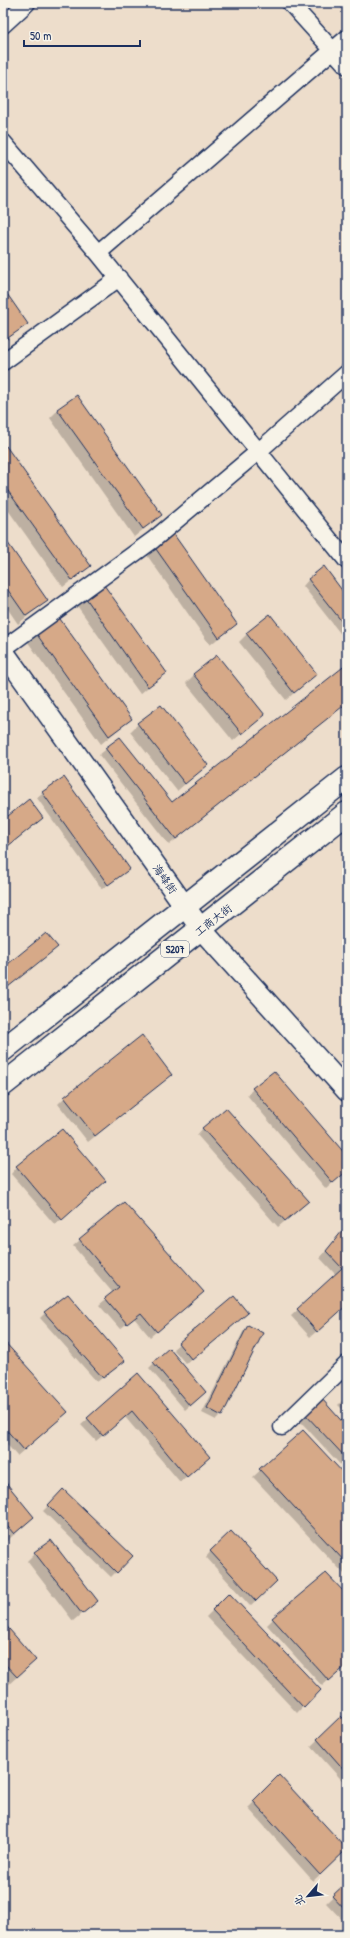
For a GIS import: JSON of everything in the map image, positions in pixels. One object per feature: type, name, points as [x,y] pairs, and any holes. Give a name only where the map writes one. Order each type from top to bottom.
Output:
[{"type":"main road","name":"S207","points":[[3,1050],[185,908],[347,778]]},
{"type":"main road","name":"工商大街","points":[[3,1085],[347,813]]},
{"type":"street","points":[[3,25],[27,3]]},
{"type":"street","points":[[290,3],[347,66]]},
{"type":"street","points":[[98,253],[347,38]]},
{"type":"street","points":[[3,142],[119,278],[347,561]]},
{"type":"street","points":[[3,362],[119,278]]},
{"type":"street","points":[[3,650],[153,540],[260,450],[347,373]]},
{"type":"street","name":"海峰街","points":[[3,650],[201,929],[347,1091]]},
{"type":"street","points":[[282,1427],[347,1364]]},
{"type":"building","points":[[3,288],[28,324],[5,340],[3,337]]},
{"type":"building","points":[[77,395],[162,515],[143,529],[57,409]]},
{"type":"building","points":[[6,446],[91,566],[72,580],[3,484],[3,448]]},
{"type":"building","points":[[170,529],[237,624],[219,638],[151,542]]},
{"type":"building","points":[[3,536],[48,601],[26,616],[3,583]]},
{"type":"building","points":[[324,566],[347,597],[347,628],[308,579]]},
{"type":"building","points":[[99,578],[167,673],[148,687],[81,591]]},
{"type":"building","points":[[55,612],[132,719],[109,736],[33,629]]},
{"type":"building","points":[[270,614],[317,674],[294,693],[246,633]]},
{"type":"building","points":[[217,655],[265,715],[242,734],[193,674]]},
{"type":"building","points":[[347,664],[347,703],[176,839],[105,748],[120,737],[172,802]]},
{"type":"building","points":[[161,705],[208,765],[185,784],[137,723]]},
{"type":"building","points":[[64,777],[130,869],[108,885],[42,792]]},
{"type":"building","points":[[29,799],[43,818],[3,850],[3,820]]},
{"type":"building","points":[[46,933],[58,947],[3,991],[3,968]]},
{"type":"building","points":[[142,1035],[172,1075],[95,1136],[64,1097]]},
{"type":"building","points":[[274,1071],[347,1156],[347,1171],[333,1183],[252,1088]]},
{"type":"building","points":[[226,1108],[309,1201],[285,1221],[202,1128]]},
{"type":"building","points":[[62,1129],[106,1181],[62,1220],[16,1166]]},
{"type":"building","points":[[124,1202],[204,1292],[157,1332],[141,1313],[127,1324],[105,1298],[119,1287],[79,1239]]},
{"type":"building","points":[[347,1225],[347,1305],[317,1332],[297,1309],[342,1268],[326,1251]]},
{"type":"building","points":[[68,1294],[125,1361],[103,1378],[44,1312]]},
{"type":"building","points":[[234,1296],[248,1313],[192,1360],[178,1343]]},
{"type":"building","points":[[248,1325],[263,1333],[222,1416],[207,1408]]},
{"type":"building","points":[[3,1340],[68,1412],[24,1450],[3,1426]]},
{"type":"building","points":[[169,1348],[206,1392],[190,1406],[153,1362]]},
{"type":"building","points":[[138,1373],[210,1457],[187,1477],[132,1411],[103,1436],[87,1418]]},
{"type":"building","points":[[322,1399],[347,1427],[347,1459],[305,1414]]},
{"type":"building","points":[[303,1430],[347,1477],[347,1564],[259,1469]]},
{"type":"building","points":[[3,1479],[34,1517],[14,1534],[3,1521]]},
{"type":"building","points":[[63,1489],[133,1556],[117,1573],[48,1505]]},
{"type":"building","points":[[231,1531],[277,1581],[256,1601],[210,1551]]},
{"type":"building","points":[[51,1540],[98,1601],[82,1614],[34,1552]]},
{"type":"building","points":[[326,1573],[347,1595],[347,1665],[329,1681],[272,1618]]},
{"type":"building","points":[[229,1593],[321,1690],[304,1708],[212,1610]]},
{"type":"building","points":[[3,1622],[36,1660],[17,1677],[3,1662]]},
{"type":"building","points":[[341,1716],[347,1722],[347,1773],[317,1739]]},
{"type":"building","points":[[279,1775],[347,1849],[320,1875],[253,1801]]},
{"type":"building","points":[[347,1882],[347,1912],[332,1896]]}]
